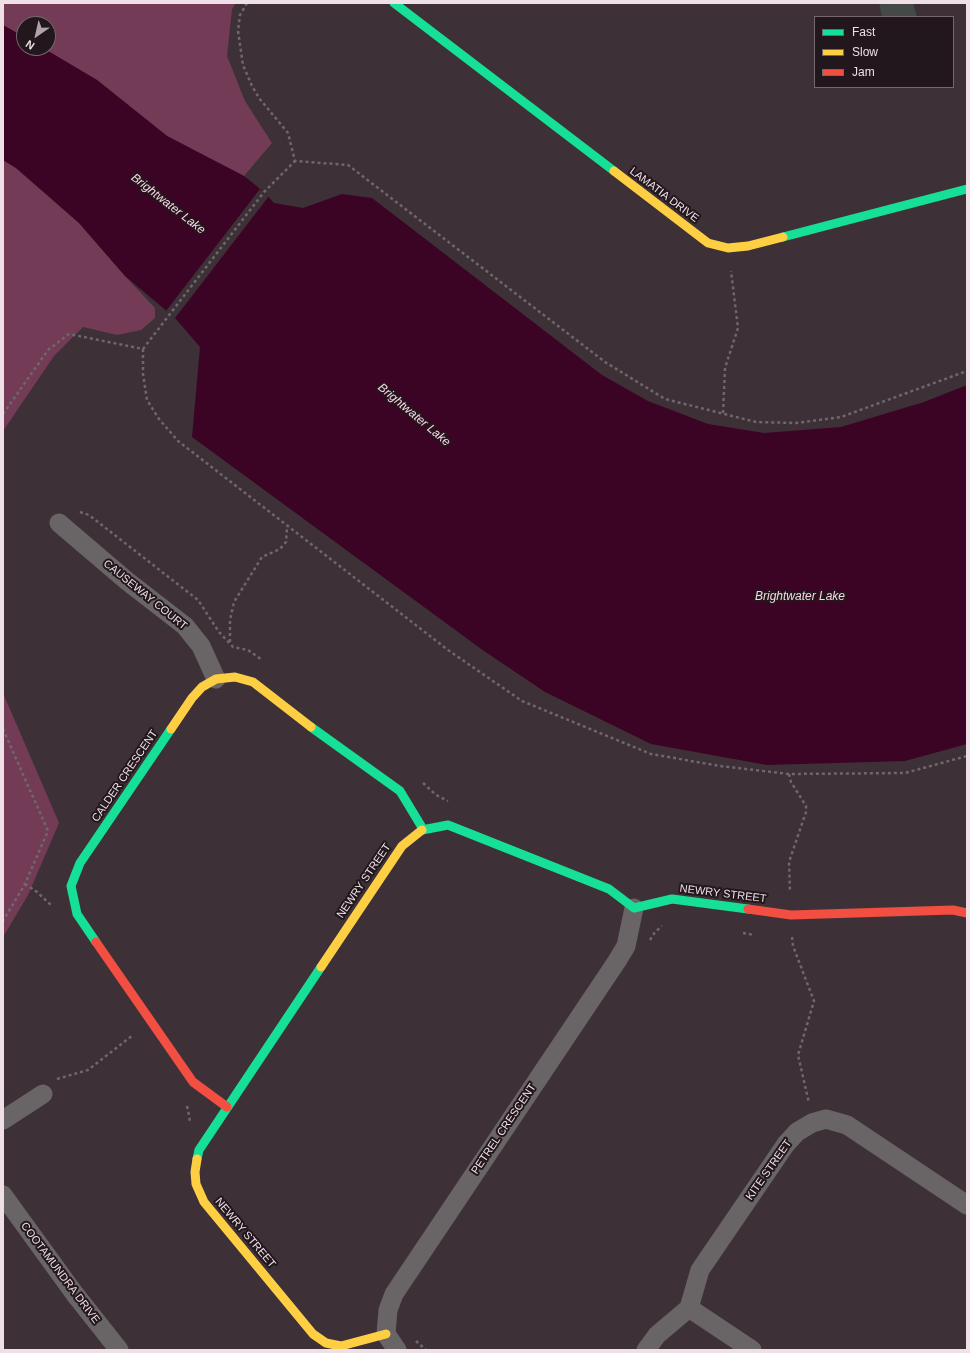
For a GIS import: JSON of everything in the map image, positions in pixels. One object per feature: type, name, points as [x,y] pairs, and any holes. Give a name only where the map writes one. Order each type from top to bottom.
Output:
[{"type":"street","name":"LAMATIA DRIVE","points":[[394,3],[708,243],[728,248],[748,246],[967,190]]},
{"type":"street","name":"CAUSEWAY COURT","points":[[59,523],[127,581],[185,626],[201,646],[216,679]]},
{"type":"street","name":"CALDER CRESCENT","points":[[227,1107],[193,1082],[149,1020],[77,914],[71,886],[80,863],[192,698],[202,687],[216,679],[235,677],[253,682],[339,748],[400,791],[423,829]]},
{"type":"street","name":"NEWRY STREET","points":[[386,1334],[341,1346],[326,1343],[313,1334],[204,1202],[196,1184],[195,1172],[199,1150],[227,1107],[402,846],[423,829],[448,825],[610,889],[634,908],[672,900],[791,915],[953,910],[967,913]]},
{"type":"street","name":"PETREL CRESCENT","points":[[386,1334],[388,1310],[394,1294],[620,956],[626,946],[634,908]]},
{"type":"street","points":[[3,1120],[43,1094]]},
{"type":"street","name":"KITE STREET","points":[[690,1308],[700,1270],[786,1144],[797,1132],[812,1123],[826,1119],[847,1125],[967,1205]]},
{"type":"street","name":"COOTAMUNDRA DRIVE","points":[[3,1195],[74,1293],[119,1350]]},
{"type":"street","points":[[646,1350],[657,1335],[690,1308],[752,1350]]},
{"type":"street","points":[[386,1334],[397,1350]]},
{"type":"path","points":[[247,3],[240,15],[238,31],[243,65],[259,98],[288,133],[294,161]]},
{"type":"path","points":[[294,161],[264,192],[143,349],[143,374],[147,400],[159,420],[178,441],[287,527],[448,650],[522,701],[651,754],[720,766],[789,774],[905,773],[967,756]]},
{"type":"path","points":[[294,161],[348,165],[605,362],[665,399],[756,422],[796,423],[841,417],[967,371]]},
{"type":"path","points":[[723,413],[725,368],[738,328],[728,248]]},
{"type":"path","points":[[3,414],[48,350],[68,334],[143,349]]},
{"type":"path","points":[[59,523],[68,511],[75,510],[89,515],[198,600],[219,632],[234,647],[248,650],[264,662]]},
{"type":"path","points":[[230,643],[230,620],[234,602],[262,557],[280,549],[286,542],[287,527]]},
{"type":"path","points":[[209,661],[234,647]]},
{"type":"path","points":[[3,728],[48,831],[25,884],[3,920]]},
{"type":"path","points":[[420,780],[436,795],[453,804]]},
{"type":"path","points":[[25,884],[37,892],[51,905]]},
{"type":"path","points":[[783,892],[798,893]]},
{"type":"path","points":[[51,898],[52,910]]},
{"type":"path","points":[[650,941],[655,932],[663,924]]},
{"type":"path","points":[[740,933],[759,935]]},
{"type":"path","points":[[786,935],[792,935]]},
{"type":"path","points":[[43,1094],[52,1083],[59,1078],[88,1070],[134,1035],[129,1028]]},
{"type":"path","points":[[184,1103],[187,1106],[190,1126]]},
{"type":"shaded area","points":[[3,3],[236,3],[232,9],[227,56],[245,101],[272,143],[244,176],[167,136],[97,80],[56,56],[56,16],[16,16],[16,32],[3,25]]},
{"type":"shaded area","points":[[3,160],[16,168],[79,223],[155,308],[155,318],[141,330],[117,335],[83,327],[54,356],[3,431]]},
{"type":"shaded area","points":[[3,693],[59,823],[28,895],[3,937]]},
{"type":"water","name":"Brightwater Lake","points":[[3,25],[16,32],[16,56],[56,56],[97,80],[167,136],[244,176],[264,192],[274,203],[303,208],[342,194],[372,198],[602,375],[648,401],[708,424],[764,433],[841,427],[924,402],[967,385],[967,744],[905,761],[767,765],[651,744],[545,692],[484,651],[192,437],[200,347],[175,318],[125,276],[79,223],[16,168],[3,160]]},
{"type":"pier","points":[[260,189],[269,196],[175,318],[166,311]]},
{"type":"building","points":[[879,3],[913,3],[917,16],[882,16]]},
{"type":"traffic: fast","points":[[394,3],[614,171]]},
{"type":"traffic: fast","points":[[783,237],[967,189]]},
{"type":"traffic: fast","points":[[311,727],[400,791],[423,829]]},
{"type":"traffic: fast","points":[[96,942],[77,914],[71,886],[80,863],[171,729]]},
{"type":"traffic: fast","points":[[422,830],[448,825],[609,889],[634,908],[672,899],[748,909]]},
{"type":"traffic: fast","points":[[197,1159],[199,1150],[321,967]]},
{"type":"traffic: slow","points":[[614,171],[708,243],[728,248],[748,246],[783,237]]},
{"type":"traffic: slow","points":[[171,729],[192,698],[202,687],[216,679],[235,677],[253,682],[311,727]]},
{"type":"traffic: slow","points":[[321,967],[402,846],[422,830]]},
{"type":"traffic: slow","points":[[197,1159],[195,1172],[196,1184],[204,1202],[313,1334],[326,1343],[341,1346],[386,1334]]},
{"type":"traffic: jam","points":[[748,909],[791,915],[953,910],[967,913]]},
{"type":"traffic: jam","points":[[96,942],[193,1082],[227,1107]]}]
